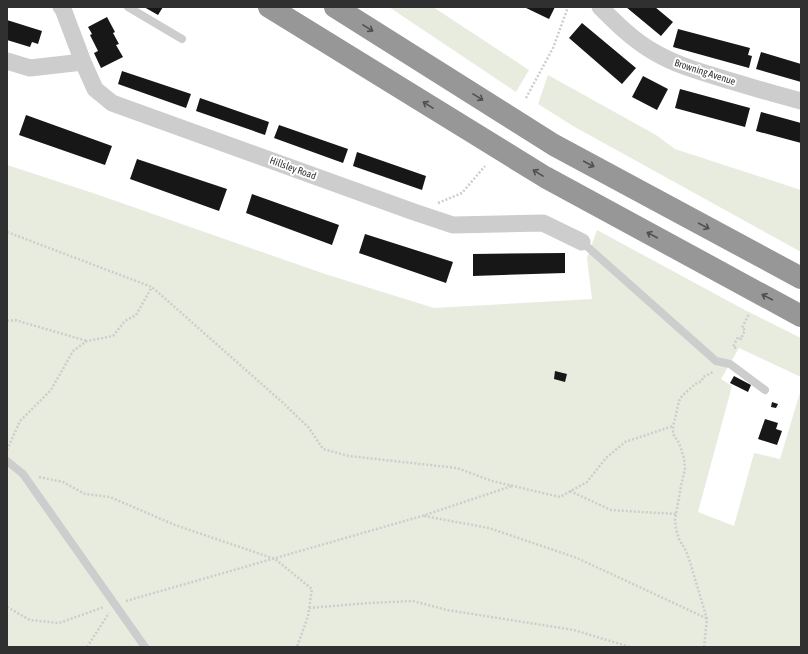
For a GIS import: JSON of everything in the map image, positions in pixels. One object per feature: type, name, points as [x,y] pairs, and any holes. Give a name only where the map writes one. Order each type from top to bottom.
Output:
[{"type":"highway","points":[[269,7],[545,177],[801,316]]},
{"type":"highway","points":[[335,7],[554,145],[801,278]]},
{"type":"street","name":"Browning Avenue","points":[[600,7],[634,38],[673,62],[695,71],[801,101]]},
{"type":"street","name":"Hillsley Road","points":[[63,8],[83,62],[95,89],[112,103],[453,225],[543,223],[582,242]]},
{"type":"street","points":[[7,61],[30,68],[83,62]]},
{"type":"lane","points":[[128,7],[182,39]]},
{"type":"lane","points":[[582,242],[716,361],[730,364],[765,390]]},
{"type":"lane","points":[[7,461],[23,474],[145,647]]},
{"type":"path","points":[[526,98],[553,48],[568,7]]},
{"type":"path","points":[[414,212],[462,193],[485,166]]},
{"type":"path","points":[[7,232],[152,287],[282,402],[309,428],[323,449],[349,456],[457,468],[492,481],[560,497],[587,482],[606,458],[624,442],[673,426]]},
{"type":"path","points":[[7,451],[20,421],[51,390],[73,351],[87,341],[113,336],[125,321],[136,315],[152,287]]},
{"type":"path","points":[[736,348],[733,347],[738,337],[741,339],[745,330],[742,328],[749,314]]},
{"type":"path","points":[[7,321],[15,320],[87,341]]},
{"type":"path","points":[[704,647],[706,618],[690,562],[676,529],[675,520],[684,469],[684,458],[674,434],[673,426],[679,401],[682,396],[695,384],[702,381],[703,377],[715,370],[716,361]]},
{"type":"path","points":[[23,474],[63,482],[85,494],[110,497],[175,525],[275,559],[312,589],[308,616],[297,647]]},
{"type":"path","points":[[7,607],[30,620],[59,623],[101,607],[275,559],[422,516],[512,486]]},
{"type":"path","points":[[570,491],[611,510],[676,514]]},
{"type":"path","points":[[422,516],[489,528],[577,558],[706,618]]},
{"type":"path","points":[[309,608],[412,601],[447,610],[574,630],[630,647]]},
{"type":"path","points":[[87,647],[115,604]]},
{"type":"shaded area","points":[[389,7],[433,7],[529,70],[516,92]]},
{"type":"shaded area","points":[[548,75],[656,135],[675,149],[801,190],[801,252],[573,126],[538,104]]},
{"type":"shaded area","points":[[7,165],[93,193],[325,274],[434,308],[592,299],[587,258],[597,230],[743,309],[801,338],[801,377],[739,348],[721,379],[732,386],[698,512],[734,526],[754,453],[780,459],[801,389],[801,647],[7,647]]},
{"type":"building","points":[[144,7],[163,7],[158,15]]},
{"type":"building","points":[[524,7],[555,7],[549,19]]},
{"type":"building","points":[[626,7],[655,7],[673,22],[661,36]]},
{"type":"building","points":[[107,17],[115,32],[113,33],[119,44],[116,45],[123,57],[101,68],[94,53],[98,51],[90,35],[92,34],[88,27]]},
{"type":"building","points":[[7,20],[42,31],[38,44],[32,42],[30,47],[7,40]]},
{"type":"building","points":[[582,23],[636,68],[622,84],[569,38]]},
{"type":"building","points":[[678,29],[750,48],[748,55],[752,56],[749,68],[673,47]]},
{"type":"building","points":[[761,52],[801,64],[801,82],[756,69]]},
{"type":"building","points":[[122,71],[191,94],[186,108],[118,84]]},
{"type":"building","points":[[643,76],[668,89],[657,110],[632,97]]},
{"type":"building","points":[[680,89],[750,108],[745,127],[675,108]]},
{"type":"building","points":[[200,98],[269,122],[265,135],[196,111]]},
{"type":"building","points":[[761,112],[801,123],[801,143],[756,131]]},
{"type":"building","points":[[26,115],[112,146],[105,165],[19,135]]},
{"type":"building","points":[[279,125],[348,149],[343,163],[274,138]]},
{"type":"building","points":[[357,152],[426,176],[422,190],[353,166]]},
{"type":"building","points":[[137,159],[227,189],[219,211],[130,179]]},
{"type":"building","points":[[252,194],[339,225],[332,245],[246,213]]},
{"type":"building","points":[[365,234],[453,262],[446,283],[359,253]]},
{"type":"building","points":[[565,253],[565,273],[473,276],[473,254]]},
{"type":"building","points":[[555,371],[567,374],[565,382],[554,379]]},
{"type":"building","points":[[734,376],[751,385],[748,392],[730,383]]},
{"type":"building","points":[[772,402],[778,404],[776,408],[771,407]]},
{"type":"building","points":[[765,419],[778,423],[776,429],[782,431],[777,445],[758,439]]}]
